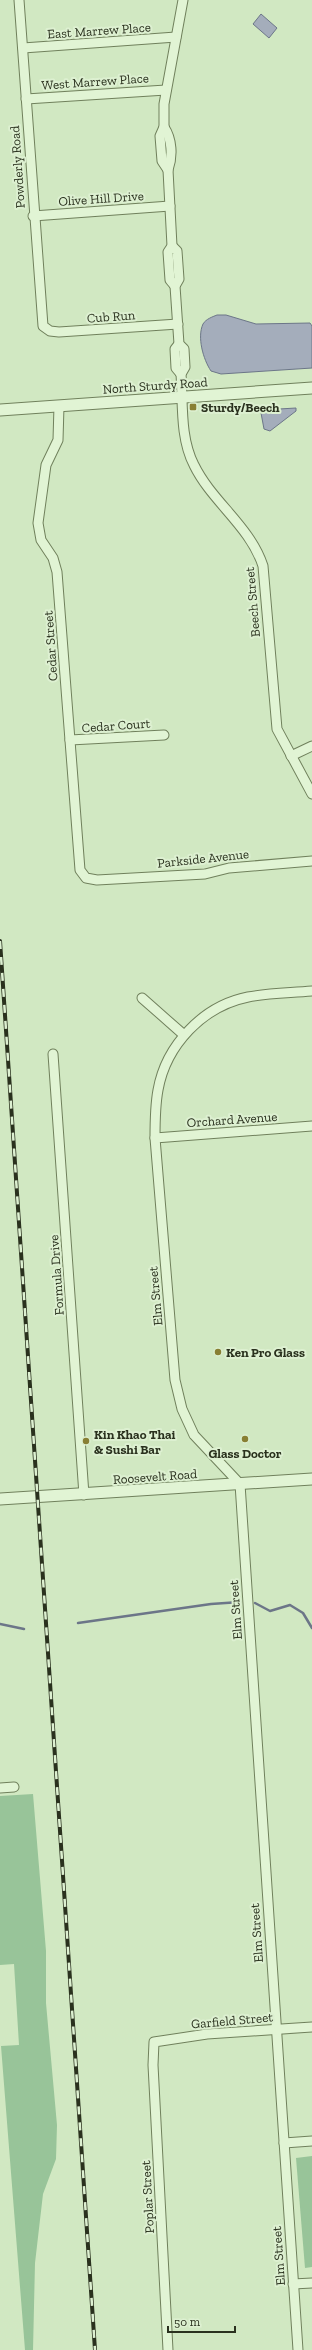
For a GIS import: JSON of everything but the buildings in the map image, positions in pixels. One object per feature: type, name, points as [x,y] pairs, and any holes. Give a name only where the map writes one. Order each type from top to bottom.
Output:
[{"type":"street","name":"Powderly Road","points":[[19,0],[41,319],[46,330]]},
{"type":"street","name":"Beech Street","points":[[183,0],[166,90],[164,127],[160,136],[162,162],[168,170],[172,246],[177,251],[178,258],[179,279],[175,286],[179,344],[175,349],[176,368],[181,374],[184,431],[193,463],[207,486],[255,546],[263,566],[275,720],[280,738],[312,794]]},
{"type":"street","name":"East Marrew Place","points":[[23,48],[176,37]]},
{"type":"street","name":"West Marrew Place","points":[[26,99],[166,90]]},
{"type":"street","name":"Olive Hill Drive","points":[[33,216],[170,206]]},
{"type":"street","name":"Cub Run","points":[[46,330],[59,332],[178,324]]},
{"type":"street","name":"North Sturdy Road","points":[[0,410],[312,388]]},
{"type":"street","name":"Cedar Street","points":[[59,406],[60,432],[58,440],[46,465],[38,530],[41,540],[53,558],[58,572],[78,865],[86,878],[97,880]]},
{"type":"street","name":"Cedar Court","points":[[70,740],[164,734]]},
{"type":"street","points":[[291,756],[312,746]]},
{"type":"street","name":"Parkside Avenue","points":[[97,880],[205,874],[229,868],[312,861]]},
{"type":"street","name":"Elm Street","points":[[298,2350],[240,1484],[194,1435],[182,1409],[175,1380],[155,1138],[156,1106],[161,1076],[172,1053],[184,1035],[212,1011],[235,1001],[259,995],[312,991]]},
{"type":"street","points":[[142,998],[184,1035]]},
{"type":"street","name":"Formula Drive","points":[[53,1054],[84,1495]]},
{"type":"street","name":"Orchard Avenue","points":[[155,1138],[312,1126]]},
{"type":"street","name":"Roosevelt Road","points":[[0,1499],[84,1495],[312,1479]]},
{"type":"street","points":[[0,1788],[14,1786]]},
{"type":"street","name":"Garfield Street","points":[[154,2042],[207,2034],[312,2027]]},
{"type":"street","name":"Poplar Street","points":[[154,2042],[152,2066],[168,2350]]},
{"type":"street","points":[[284,2143],[312,2141]]},
{"type":"street","points":[[293,2284],[312,2283]]},
{"type":"green space","points":[[33,1794],[46,1951],[46,2003],[57,2125],[56,2159],[43,2194],[35,2263],[33,2350],[25,2350],[1,2046],[19,2045],[14,1964],[0,1965],[0,1796]]},
{"type":"green space","points":[[312,2156],[312,2267],[305,2268],[296,2158]]},
{"type":"water","points":[[261,14],[277,28],[269,38],[253,24]]},
{"type":"water","points":[[217,315],[226,315],[256,324],[310,323],[312,326],[312,368],[221,374],[211,371],[203,354],[201,329],[204,322]]},
{"type":"water","points":[[296,408],[296,411],[270,431],[264,429],[261,413],[262,410]]},
{"type":"waterway","points":[[78,1623],[211,1604],[240,1602]]},
{"type":"waterway","points":[[255,1603],[270,1611],[290,1605],[303,1613],[312,1628]]},
{"type":"waterway","points":[[0,1624],[24,1629]]},
{"type":"railway","points":[[0,941],[95,2350]]},
{"type":"place","name":"Sturdy/Beech","points":[[193,407]]},
{"type":"place","name":"Ken Pro Glass","points":[[218,1352]]},
{"type":"place","name":"Glass Doctor","points":[[245,1439]]},
{"type":"place","name":"Kin Khao Thai & Sushi Bar","points":[[86,1441]]}]
